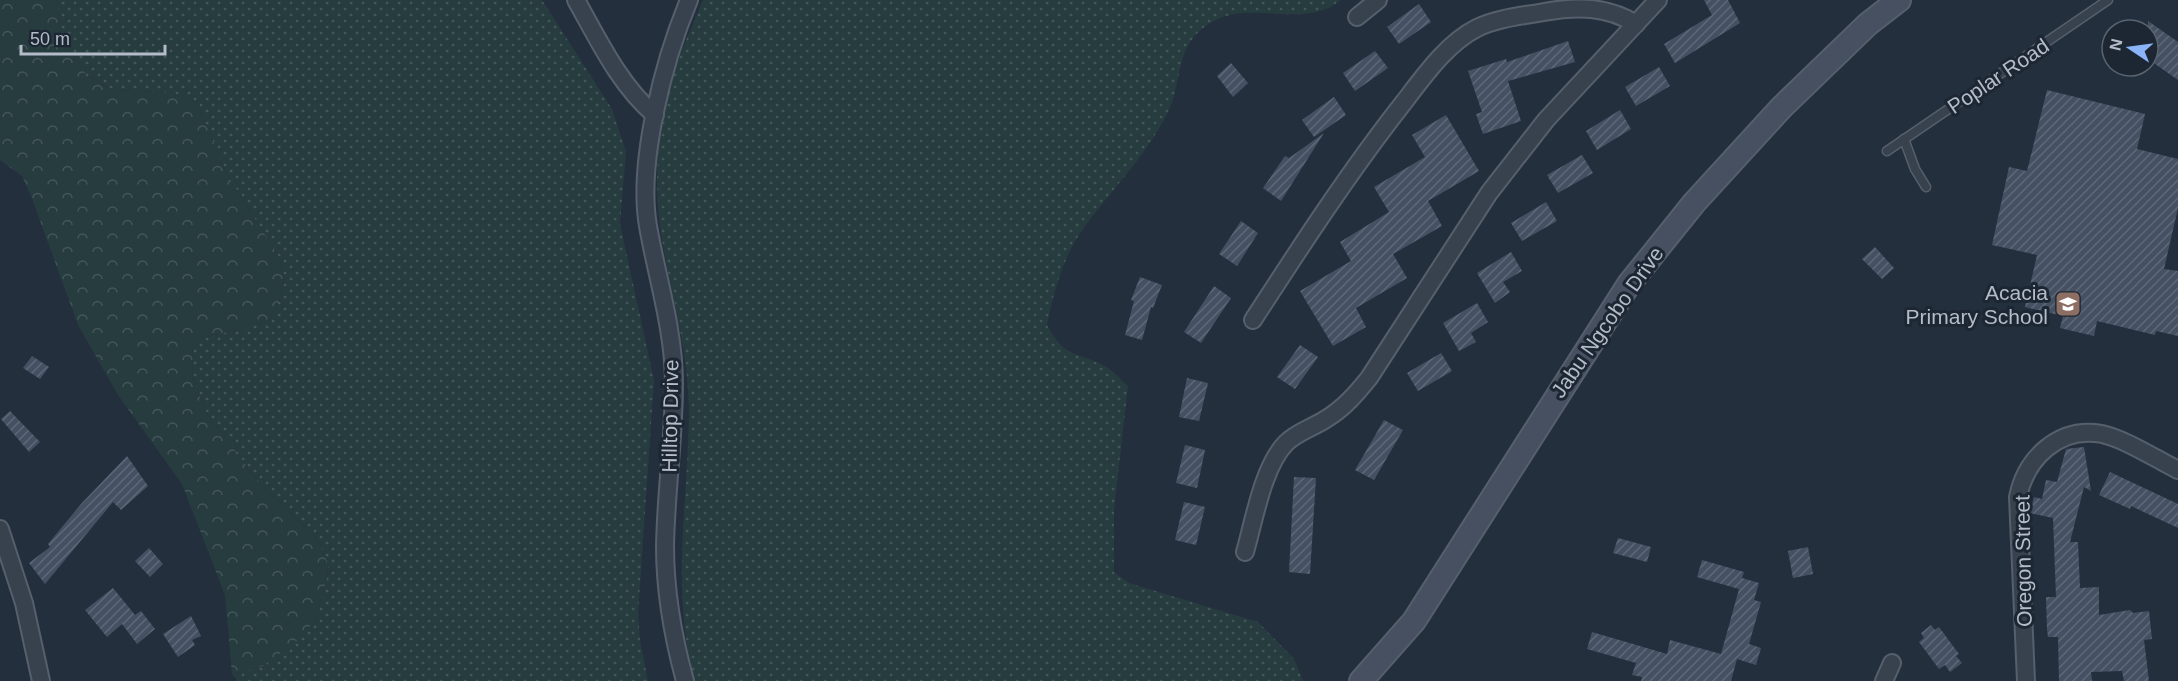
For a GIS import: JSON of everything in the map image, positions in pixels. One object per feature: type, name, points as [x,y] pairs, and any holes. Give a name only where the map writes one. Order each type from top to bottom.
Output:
[{"type":"main road","name":"Jabu Ngcobo Drive","points":[[1361,681],[1414,621],[1636,275],[1694,202],[1774,116],[1868,24],[1899,0]]},
{"type":"street","points":[[576,0],[628,87],[640,104],[655,115]]},
{"type":"street","name":"Hilltop Drive","points":[[685,681],[668,598],[665,548],[674,382],[671,345],[645,198],[655,115],[668,56],[689,0]]},
{"type":"street","points":[[1357,17],[1378,0]]},
{"type":"street","points":[[1245,552],[1275,458],[1286,444],[1302,431],[1325,420],[1349,404],[1369,378],[1489,193],[1546,120],[1658,0]]},
{"type":"street","points":[[1253,321],[1349,174],[1428,70],[1475,29],[1494,21],[1579,7],[1614,12],[1636,24]]},
{"type":"street","name":"Oregon Street","points":[[2026,681],[2019,497],[2022,479],[2038,454],[2053,442],[2068,437],[2101,434],[2178,470]]},
{"type":"street","points":[[0,529],[24,603],[40,681]]},
{"type":"street","points":[[1884,681],[1892,663]]},
{"type":"lane","name":"Poplar Road","points":[[1887,151],[2108,0]]},
{"type":"lane","points":[[1904,140],[1915,169],[1926,186]]},
{"type":"green space","points":[[0,0],[57,0],[61,37],[87,76],[113,90],[173,93],[198,104],[225,171],[279,257],[283,276],[282,291],[268,322],[203,338],[193,348],[192,377],[208,416],[264,488],[317,538],[328,564],[327,578],[316,619],[297,641],[263,666],[232,674],[225,595],[182,484],[118,395],[78,325],[22,176],[0,160]]},
{"type":"green space","points":[[57,0],[542,0],[612,109],[626,151],[620,224],[654,380],[638,614],[640,640],[648,681],[238,681],[232,674],[263,666],[316,619],[327,578],[328,564],[317,538],[264,488],[208,416],[192,377],[193,348],[203,338],[268,322],[282,291],[283,276],[279,257],[225,171],[198,104],[173,93],[113,90],[87,76],[61,37]]},
{"type":"green space","points":[[703,0],[1341,0],[1327,9],[1311,13],[1229,15],[1214,21],[1191,40],[1185,51],[1172,101],[1158,130],[1138,160],[1081,232],[1069,253],[1056,289],[1047,325],[1064,348],[1106,367],[1128,386],[1114,510],[1114,572],[1129,583],[1258,622],[1294,659],[1303,681],[695,681],[683,614],[682,581],[688,391],[683,345],[661,234],[657,175],[660,135],[667,95],[672,76]]},
{"type":"building","points":[[1704,0],[1728,0],[1740,23],[1675,63],[1664,44],[1712,15]]},
{"type":"building","points":[[1419,4],[1431,22],[1399,44],[1387,27]]},
{"type":"building","points":[[2160,29],[2178,42],[2178,80],[2160,67]]},
{"type":"building","points":[[1568,41],[1575,62],[1508,81],[1521,121],[1483,134],[1476,114],[1482,112],[1468,71],[1506,59],[1507,62]]},
{"type":"building","points":[[1375,51],[1388,68],[1355,91],[1343,73]]},
{"type":"building","points":[[1231,63],[1248,83],[1233,97],[1217,76]]},
{"type":"building","points":[[1659,67],[1670,86],[1636,106],[1625,87]]},
{"type":"building","points":[[2047,90],[2145,114],[2137,149],[2178,159],[2178,208],[2164,269],[2178,271],[2178,336],[2156,331],[2155,335],[2097,321],[2094,336],[2060,328],[2063,316],[2025,307],[2037,255],[1992,245],[2009,167],[2027,171]]},
{"type":"building","points":[[1334,97],[1346,115],[1314,137],[1302,120]]},
{"type":"building","points":[[1620,110],[1631,129],[1597,150],[1586,131]]},
{"type":"building","points":[[1446,115],[1479,171],[1428,201],[1442,226],[1393,254],[1407,278],[1356,308],[1366,327],[1333,346],[1300,291],[1351,261],[1340,242],[1389,212],[1374,187],[1425,157],[1412,135]]},
{"type":"building","points":[[1324,133],[1281,201],[1263,188],[1285,156],[1289,158]]},
{"type":"building","points":[[1582,155],[1593,173],[1558,193],[1547,175]]},
{"type":"building","points":[[1546,202],[1557,221],[1522,241],[1511,223]]},
{"type":"building","points":[[1241,221],[1258,233],[1237,266],[1219,254]]},
{"type":"building","points":[[1875,247],[1894,268],[1882,279],[1862,259]]},
{"type":"building","points":[[1511,252],[1522,271],[1503,282],[1510,292],[1495,303],[1477,273]]},
{"type":"building","points":[[1140,277],[1162,285],[1153,308],[1151,307],[1142,340],[1125,335],[1134,301],[1131,300]]},
{"type":"building","points":[[1214,286],[1231,298],[1201,343],[1184,332]]},
{"type":"building","points":[[1477,303],[1488,322],[1471,333],[1476,342],[1459,351],[1443,323]]},
{"type":"building","points":[[1300,345],[1318,357],[1295,389],[1277,377]]},
{"type":"building","points":[[1441,353],[1452,371],[1418,391],[1407,373]]},
{"type":"building","points":[[32,356],[49,367],[40,379],[23,368]]},
{"type":"building","points":[[1187,378],[1208,383],[1199,421],[1179,417]]},
{"type":"building","points":[[10,411],[40,442],[29,452],[1,419]]},
{"type":"building","points":[[1384,420],[1403,430],[1374,480],[1355,470]]},
{"type":"building","points":[[1185,445],[1205,450],[1197,488],[1176,483]]},
{"type":"building","points":[[2084,447],[2091,491],[2084,487],[2070,542],[2078,542],[2080,588],[2099,587],[2099,615],[2130,610],[2133,613],[2149,611],[2152,639],[2144,640],[2149,681],[2124,681],[2122,671],[2091,672],[2092,681],[2059,681],[2058,637],[2048,637],[2047,630],[2046,597],[2056,597],[2053,518],[2030,513],[2034,497],[2042,499],[2046,480],[2057,482],[2066,449]]},
{"type":"building","points":[[127,456],[148,486],[121,510],[113,502],[45,584],[29,563],[50,547],[48,544],[81,504]]},
{"type":"building","points":[[2110,472],[2178,504],[2178,528],[2131,506],[2130,509],[2099,495]]},
{"type":"building","points":[[1294,477],[1316,478],[1310,574],[1289,572]]},
{"type":"building","points":[[1184,502],[1205,507],[1196,545],[1175,540]]},
{"type":"building","points":[[1618,538],[1651,547],[1647,562],[1613,553]]},
{"type":"building","points":[[1808,547],[1813,574],[1793,578],[1788,551]]},
{"type":"building","points":[[149,548],[163,564],[150,577],[135,561]]},
{"type":"building","points":[[1702,560],[1744,572],[1742,578],[1759,583],[1754,600],[1761,602],[1749,644],[1761,648],[1756,665],[1737,659],[1731,681],[1641,681],[1642,677],[1632,675],[1636,663],[1587,649],[1592,632],[1667,654],[1670,640],[1721,654],[1739,589],[1697,577]]},
{"type":"building","points":[[113,588],[135,615],[141,611],[155,629],[137,644],[122,624],[107,637],[85,610]]},
{"type":"building","points":[[191,616],[201,636],[192,640],[195,645],[178,657],[163,634]]},
{"type":"building","points":[[1931,625],[1935,630],[1939,627],[1959,654],[1956,656],[1962,663],[1950,672],[1945,665],[1939,669],[1919,642],[1924,638],[1921,633]]},
{"type":"place","name":"Acacia Primary School","points":[[2068,304]]}]
